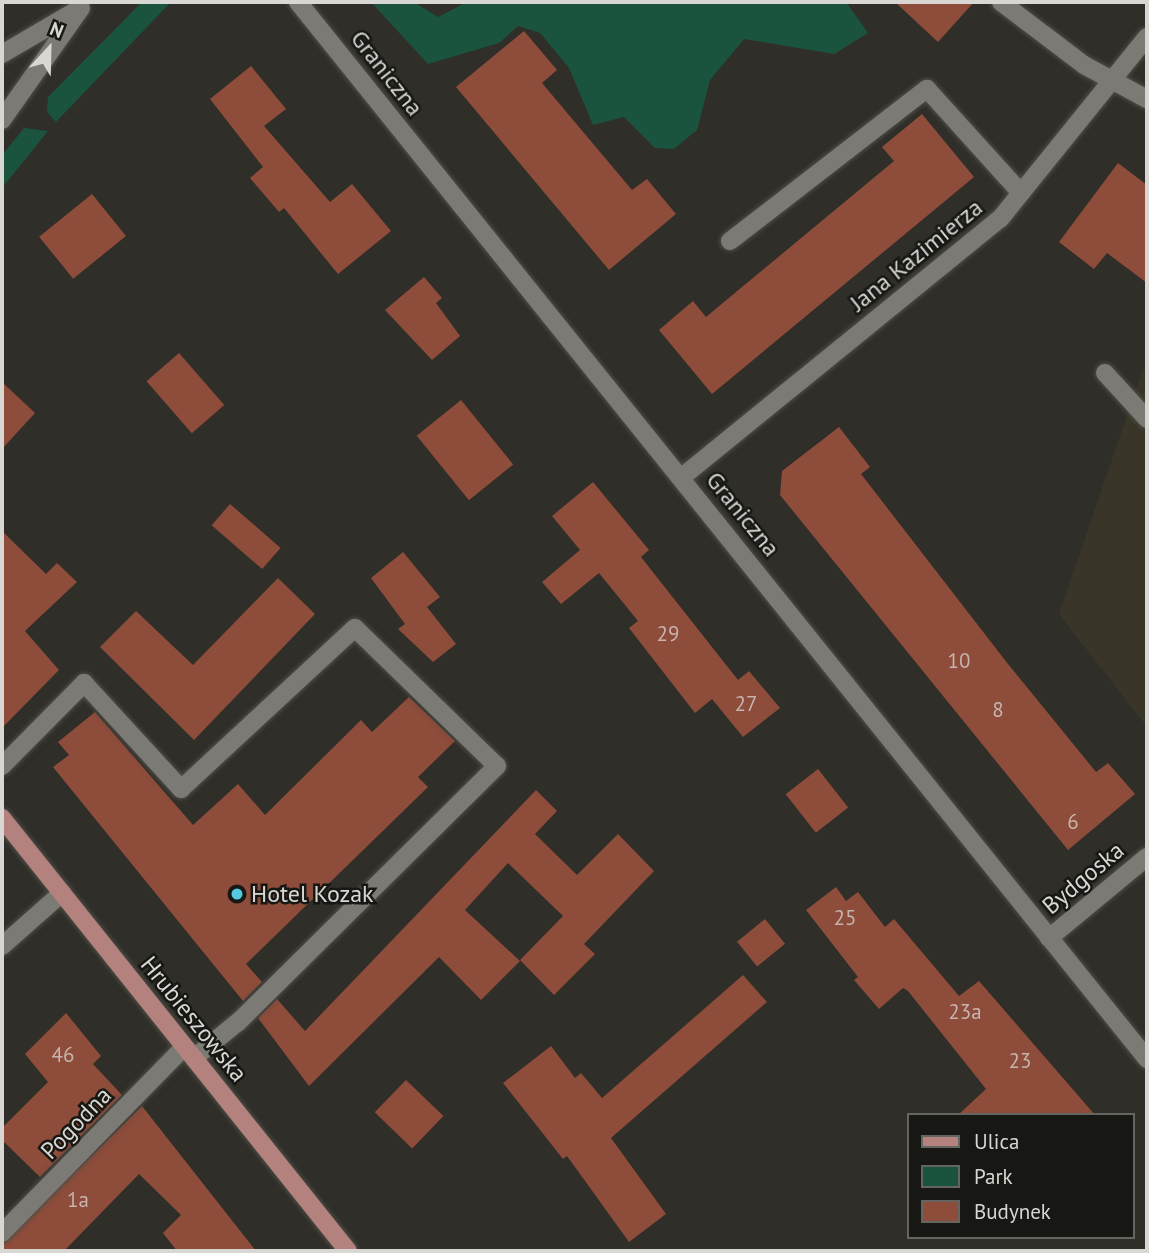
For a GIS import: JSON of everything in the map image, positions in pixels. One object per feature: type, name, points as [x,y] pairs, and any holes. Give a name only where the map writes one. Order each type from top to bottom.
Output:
[{"type":"main road","name":"Hrubieszowska","points":[[2,818],[189,1052],[341,1249]]},
{"type":"street","name":"Graniczna","points":[[299,2],[1147,1059]]},
{"type":"street","points":[[1001,2],[1061,49],[1147,99]]},
{"type":"street","points":[[2,54],[84,5]]},
{"type":"street","points":[[2,120],[84,5]]},
{"type":"street","name":"Jana Kazimierza","points":[[682,477],[1000,219],[1147,37]]},
{"type":"street","points":[[730,241],[927,89],[1021,193]]},
{"type":"street","points":[[1105,373],[1147,419]]},
{"type":"street","name":"Pogodna","points":[[2,766],[84,683],[180,789],[355,628],[498,766],[238,1022],[189,1052],[2,1233]]},
{"type":"street","name":"Bydgoska","points":[[1049,938],[1147,857]]},
{"type":"street","points":[[2,946],[62,893]]},
{"type":"shaded area","points":[[1143,369],[1147,372],[1147,727],[1059,614]]},
{"type":"green space","points":[[142,2],[171,2],[56,122],[47,112],[48,97]]},
{"type":"green space","points":[[371,2],[414,2],[438,17],[467,2],[846,2],[868,33],[834,54],[744,39],[710,80],[697,130],[674,149],[655,148],[624,117],[593,125],[569,68],[540,33],[518,26],[499,43],[428,64]]},
{"type":"green space","points":[[24,128],[48,131],[2,188],[2,155]]},
{"type":"building","points":[[895,2],[974,2],[938,42]]},
{"type":"building","points":[[524,31],[557,70],[542,83],[632,190],[647,179],[676,214],[609,270],[456,87]]},
{"type":"building","points":[[251,66],[286,109],[264,126],[330,202],[352,184],[391,231],[338,274],[284,208],[279,212],[250,178],[263,167],[210,99]]},
{"type":"building","points":[[922,114],[974,177],[712,394],[659,330],[693,301],[706,317],[894,161],[882,147]]},
{"type":"building","points":[[1118,163],[1147,185],[1147,283],[1107,253],[1094,269],[1059,242]]},
{"type":"building","points":[[92,194],[126,236],[73,279],[39,237]]},
{"type":"building","points":[[424,277],[442,298],[436,303],[460,336],[432,360],[385,310]]},
{"type":"building","points":[[179,353],[224,405],[192,433],[147,381]]},
{"type":"building","points":[[2,382],[35,413],[2,449]]},
{"type":"building","points":[[461,400],[513,465],[469,500],[417,436]]},
{"type":"building","points":[[839,427],[870,467],[861,474],[1008,664],[1096,772],[1108,763],[1135,794],[1068,850],[780,495],[782,471]]},
{"type":"building","points":[[593,482],[649,550],[641,557],[738,680],[749,671],[780,708],[743,737],[712,699],[695,713],[629,628],[638,621],[599,573],[561,604],[542,582],[580,550],[552,516]]},
{"type":"building","points":[[230,504],[281,548],[262,569],[212,525]]},
{"type":"building","points":[[2,531],[46,574],[57,563],[77,582],[25,631],[59,670],[2,728]]},
{"type":"building","points":[[403,552],[440,597],[427,607],[456,644],[433,662],[398,629],[405,624],[371,578]]},
{"type":"building","points":[[278,578],[315,614],[194,740],[100,647],[136,611],[193,665]]},
{"type":"building","name":"Hotel Kozak","points":[[409,697],[455,741],[418,777],[428,787],[246,964],[262,982],[243,1001],[53,767],[69,755],[58,742],[95,712],[193,825],[238,784],[265,815],[361,720],[372,732]]},
{"type":"building","points":[[818,769],[848,808],[816,833],[786,794]]},
{"type":"building","points":[[536,790],[557,811],[535,834],[577,875],[618,834],[654,871],[584,944],[595,954],[554,995],[520,960],[563,916],[508,863],[465,910],[520,961],[481,1000],[439,957],[309,1086],[258,1018],[277,999],[305,1031]]},
{"type":"building","points":[[836,887],[846,901],[858,892],[885,927],[894,919],[959,996],[979,981],[1093,1113],[960,1113],[986,1089],[908,991],[903,988],[879,1009],[854,980],[858,977],[806,910]]},
{"type":"building","points":[[765,919],[785,944],[757,967],[737,942]]},
{"type":"building","points":[[743,975],[767,1002],[611,1138],[666,1214],[629,1242],[567,1156],[563,1159],[503,1083],[551,1046],[575,1078],[581,1073],[602,1098]]},
{"type":"building","points":[[66,1013],[101,1056],[93,1064],[122,1095],[40,1177],[2,1140],[2,1128],[48,1082],[25,1054]]},
{"type":"building","points":[[406,1080],[443,1116],[412,1148],[375,1112]]},
{"type":"building","points":[[142,1106],[256,1251],[177,1251],[163,1233],[181,1215],[139,1174],[64,1251],[2,1251],[2,1244]]},
{"type":"place","name":"Hotel Kozak","points":[[237,894]]}]
